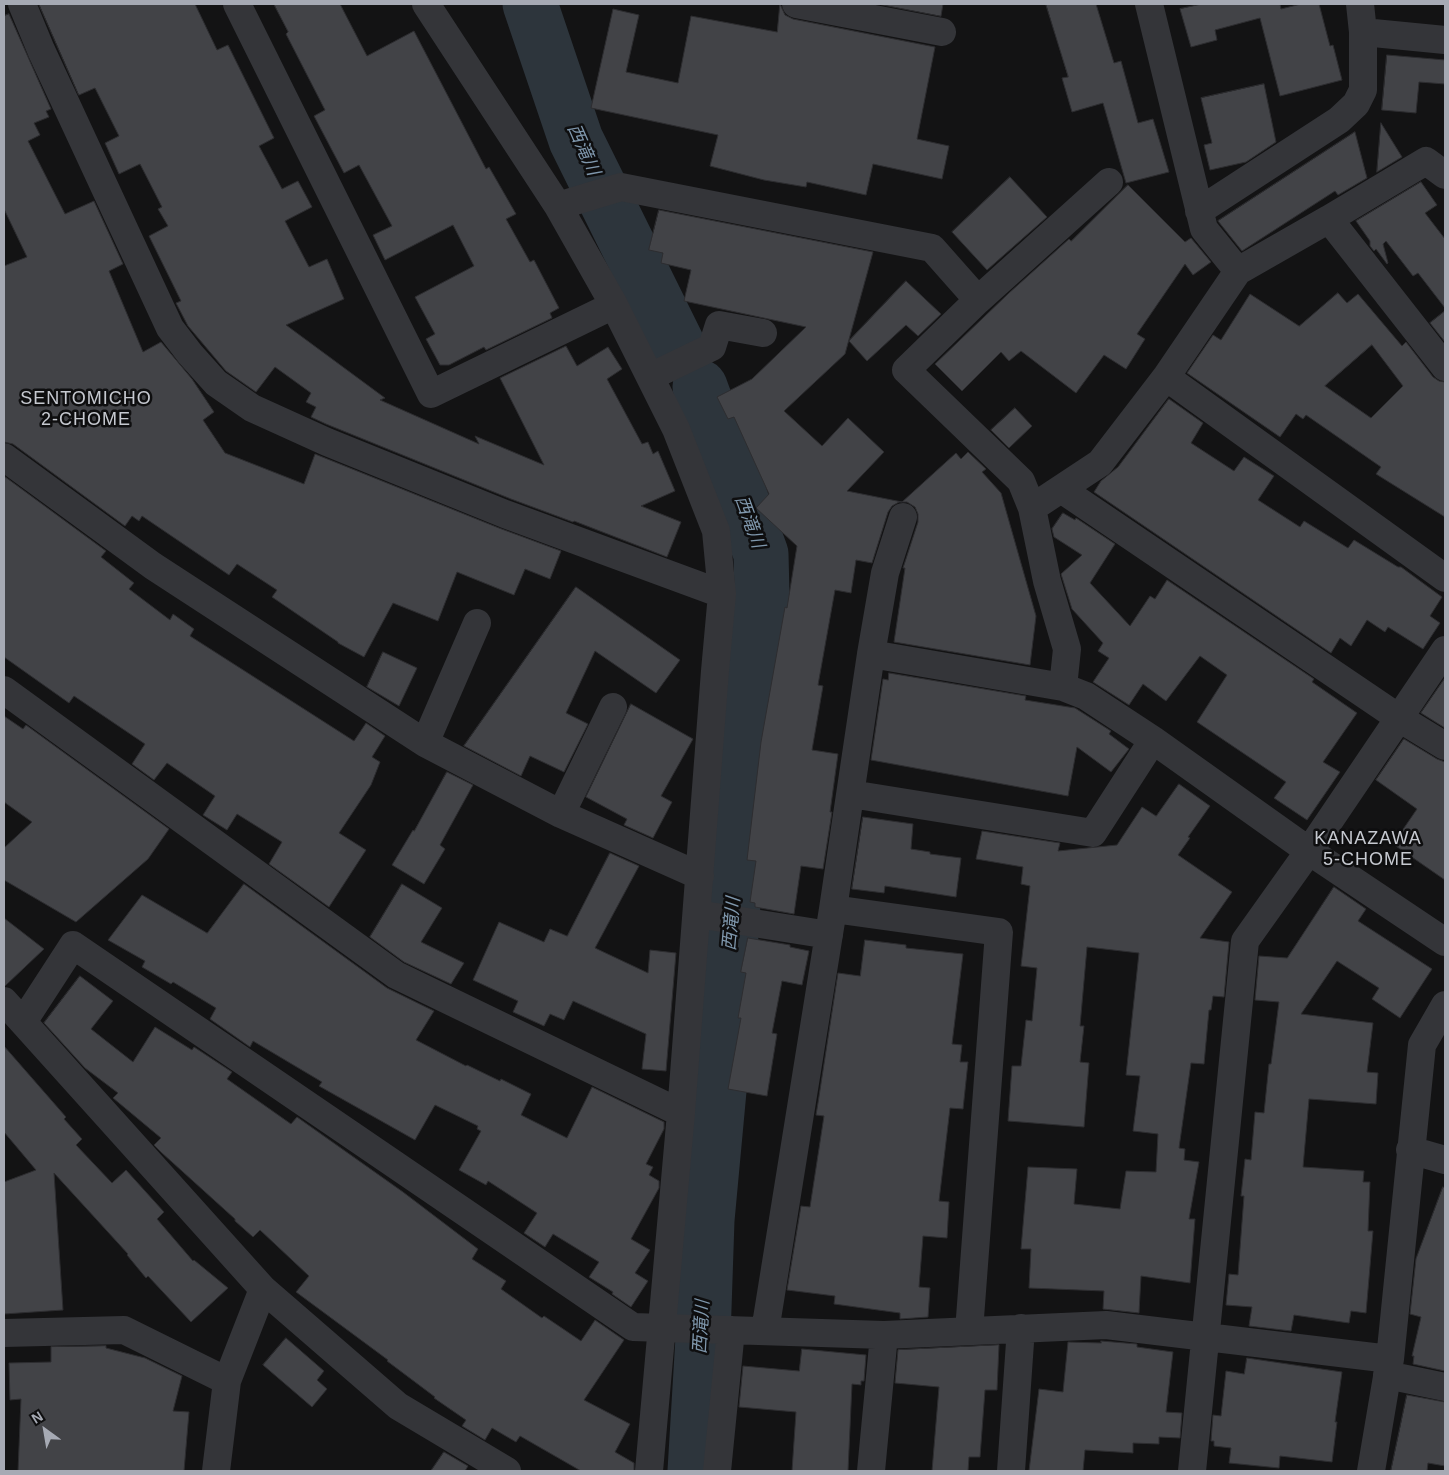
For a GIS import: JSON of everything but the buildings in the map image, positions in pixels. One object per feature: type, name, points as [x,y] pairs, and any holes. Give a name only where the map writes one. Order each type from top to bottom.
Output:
[{"type":"street","points":[[22,4],[41,50],[170,328],[216,383],[252,408],[327,442],[505,514],[722,594]]},
{"type":"street","points":[[236,4],[431,394],[614,306]]},
{"type":"street","points":[[426,4],[558,206],[614,306],[676,429],[716,531],[722,594],[700,876],[719,917],[681,1113],[649,1471]]},
{"type":"street","points":[[796,4],[942,32]]},
{"type":"street","points":[[1149,4],[1204,230],[1238,271]]},
{"type":"street","points":[[1199,211],[1339,120],[1356,104],[1363,90],[1364,78],[1360,4]]},
{"type":"street","points":[[1363,32],[1445,40]]},
{"type":"street","points":[[1032,508],[1100,463],[1166,377],[1238,271],[1426,162],[1445,175]]},
{"type":"street","points":[[1063,687],[1068,649],[1047,581],[1032,508],[1021,481],[906,370],[978,300],[1109,182]]},
{"type":"street","points":[[558,206],[609,191],[841,229],[932,248],[978,300]]},
{"type":"street","points":[[1329,219],[1445,367]]},
{"type":"street","points":[[650,376],[712,347],[719,325],[763,332]]},
{"type":"street","points":[[1166,377],[1445,578]]},
{"type":"street","points":[[4,457],[153,566],[426,743],[562,814],[700,876]]},
{"type":"street","points":[[1061,489],[1399,718],[1445,746]]},
{"type":"street","points":[[765,1331],[829,935],[871,654],[886,573],[903,517]]},
{"type":"street","points":[[426,743],[476,623]]},
{"type":"street","points":[[1192,1471],[1245,941],[1309,851],[1445,650]]},
{"type":"street","points":[[871,654],[1063,687],[1086,696],[1154,740],[1309,851],[1445,942]]},
{"type":"street","points":[[4,690],[396,975],[681,1113]]},
{"type":"street","points":[[562,814],[613,707]]},
{"type":"street","points":[[851,794],[1093,833],[1154,740]]},
{"type":"street","points":[[833,908],[999,932],[969,1331]]},
{"type":"street","points":[[719,917],[829,935]]},
{"type":"street","points":[[23,1022],[73,945],[634,1327],[884,1335],[1106,1325],[1206,1338],[1388,1367],[1445,1387]]},
{"type":"street","points":[[4,1001],[263,1289],[398,1406],[508,1471]]},
{"type":"street","points":[[1371,1471],[1388,1367],[1422,1045],[1445,1005]]},
{"type":"street","points":[[1410,1150],[1445,1160]]},
{"type":"street","points":[[216,1471],[227,1381],[263,1289]]},
{"type":"street","points":[[1011,1471],[1021,1328]]},
{"type":"street","points":[[711,1329],[717,1471]]},
{"type":"street","points":[[4,1333],[124,1330],[227,1381]]},
{"type":"street","points":[[871,1471],[884,1335]]},
{"type":"waterway","name":"西滝川","points":[[530,4],[576,140],[677,344]]},
{"type":"waterway","name":"西滝川","points":[[695,1471],[703,1338],[707,1220],[725,1026],[736,858],[743,793],[744,745],[762,594],[761,554],[700,387]]},
{"type":"district","name":"SENTOMICHO 2-CHOME","points":[[86,409]]},
{"type":"district","name":"KANAZAWA 5-CHOME","points":[[1368,850]]}]
